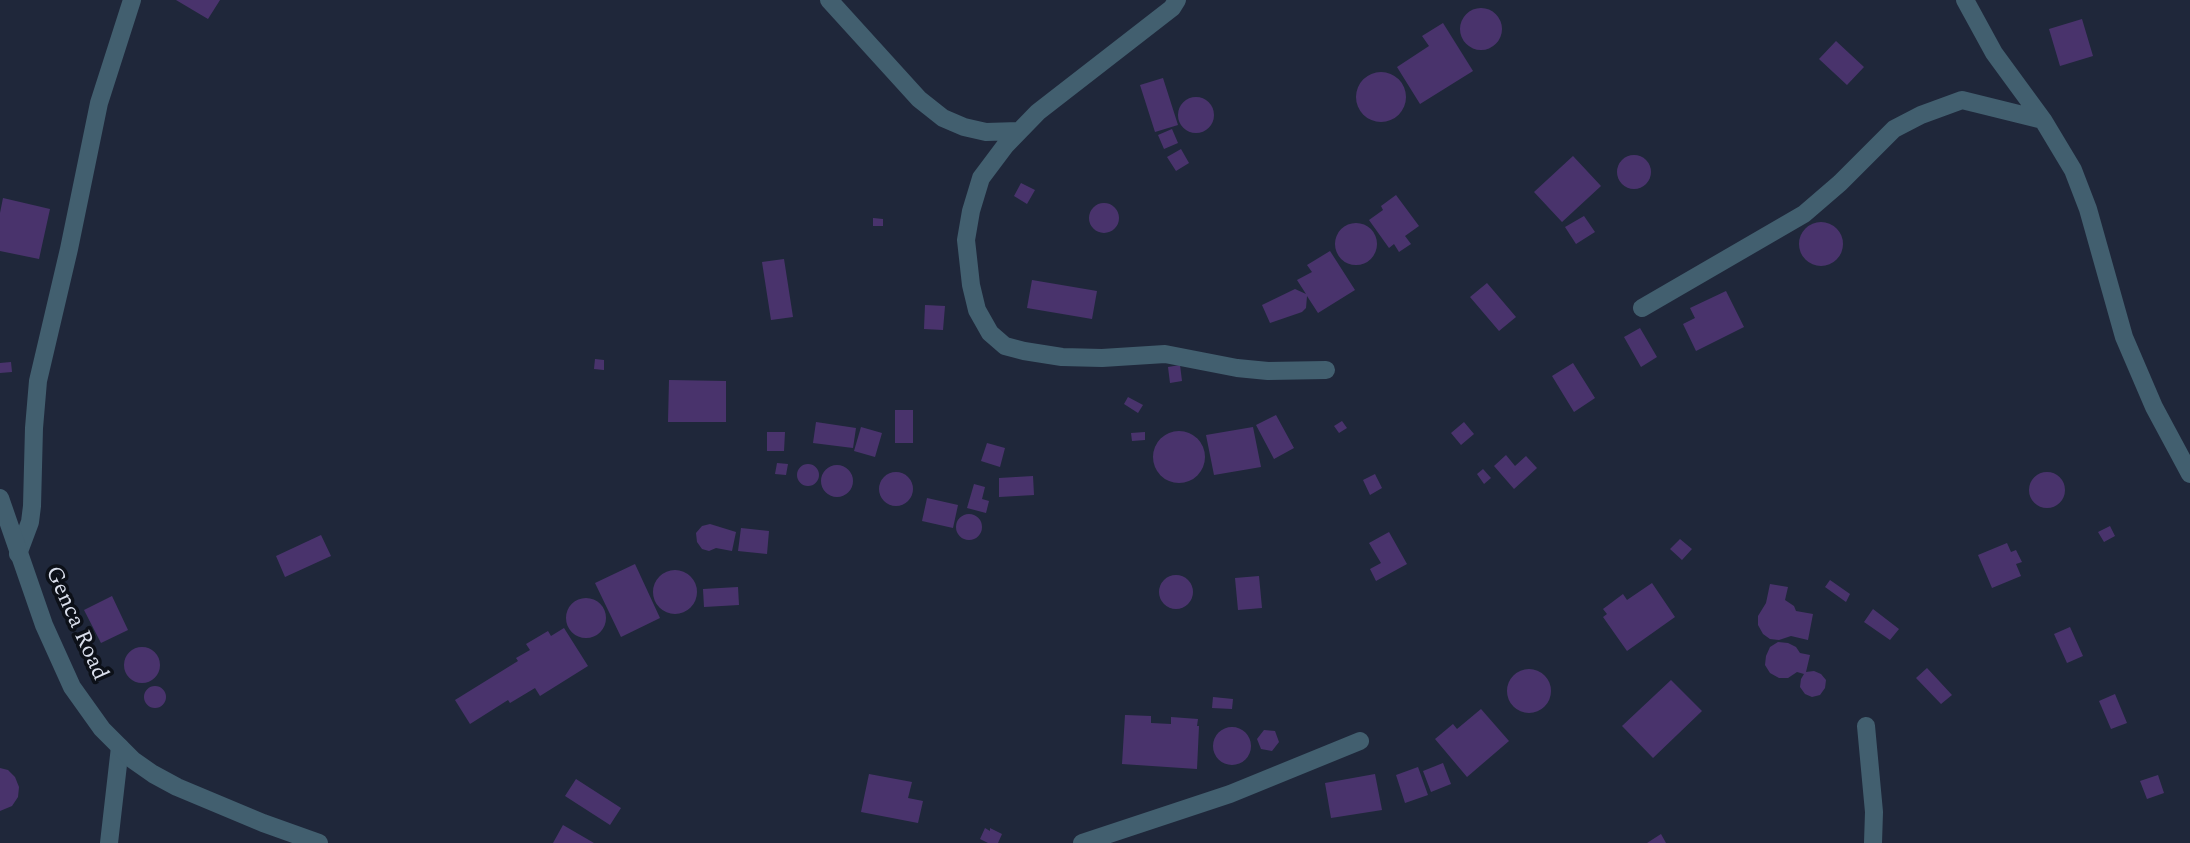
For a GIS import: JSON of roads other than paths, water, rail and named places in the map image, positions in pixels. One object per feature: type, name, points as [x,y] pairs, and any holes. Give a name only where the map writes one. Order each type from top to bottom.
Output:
[{"type":"street","points":[[18,554],[30,522],[38,381],[99,103],[132,0]]},
{"type":"street","points":[[829,0],[919,99],[943,118],[986,132],[1019,131]]},
{"type":"street","points":[[1177,0],[1172,8],[1038,112],[1004,145],[981,178],[965,240],[977,310],[990,333],[1005,345],[1024,351],[1101,358],[1164,354],[1237,368],[1268,371],[1326,370]]},
{"type":"street","points":[[1965,0],[1994,53],[2043,120],[2073,170],[2088,209],[2124,337],[2154,407],[2190,474]]},
{"type":"street","points":[[1642,308],[1804,214],[1840,183],[1894,129],[1920,115],[1962,100],[2043,120]]},
{"type":"street","name":"Genca Road","points":[[0,498],[44,625],[72,687],[102,729],[153,774],[263,823],[319,843]]},
{"type":"street","points":[[1866,726],[1874,812],[1873,843]]},
{"type":"street","points":[[1082,843],[1230,794],[1360,741]]},
{"type":"street","points":[[108,843],[120,747]]}]
